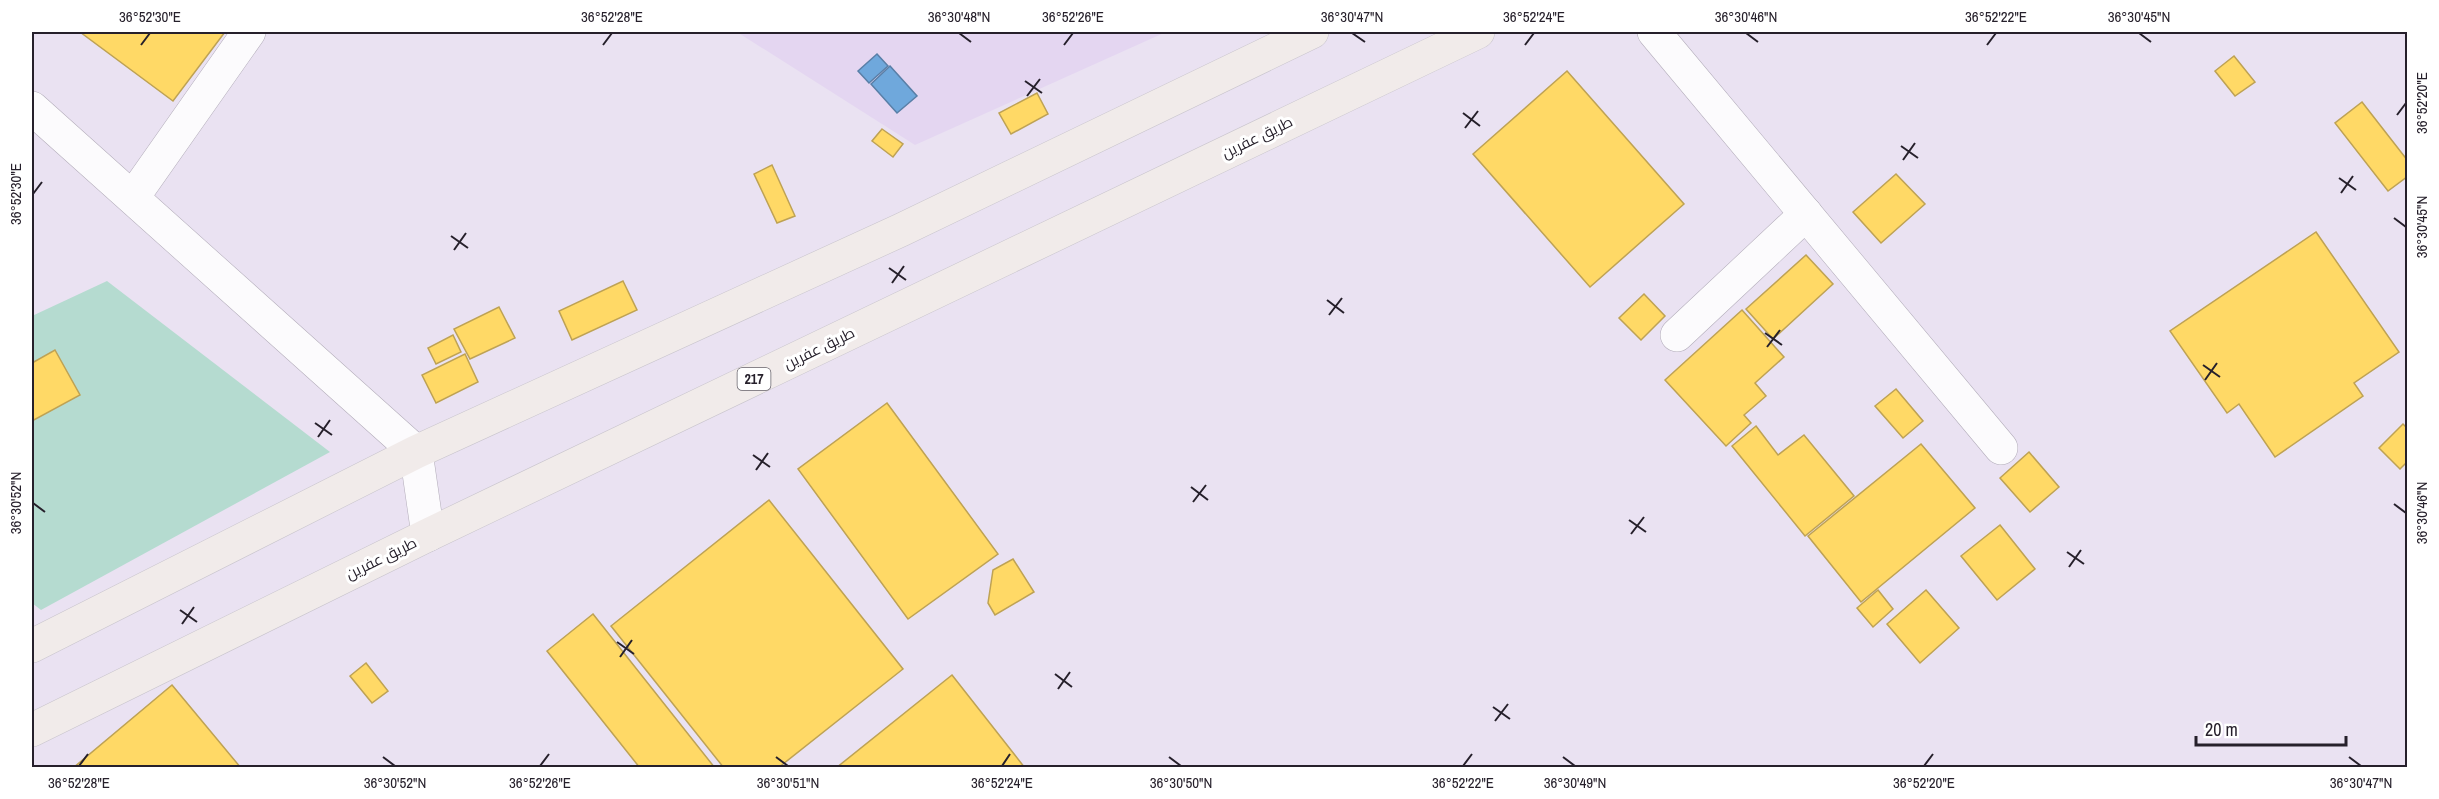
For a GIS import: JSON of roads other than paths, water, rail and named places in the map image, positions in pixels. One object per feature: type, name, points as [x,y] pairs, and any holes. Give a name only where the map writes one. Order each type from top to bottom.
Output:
[{"type":"main road","name":"طريق عفرين","points":[[32,730],[428,536],[1478,32]]},
{"type":"main road","points":[[32,646],[416,452],[901,230],[1290,36]]},
{"type":"street","points":[[133,196],[249,32]]},
{"type":"street","points":[[1654,32],[2001,448]]},
{"type":"street","points":[[32,108],[133,196],[416,452],[428,536]]},
{"type":"street","points":[[1677,335],[1806,214]]}]
